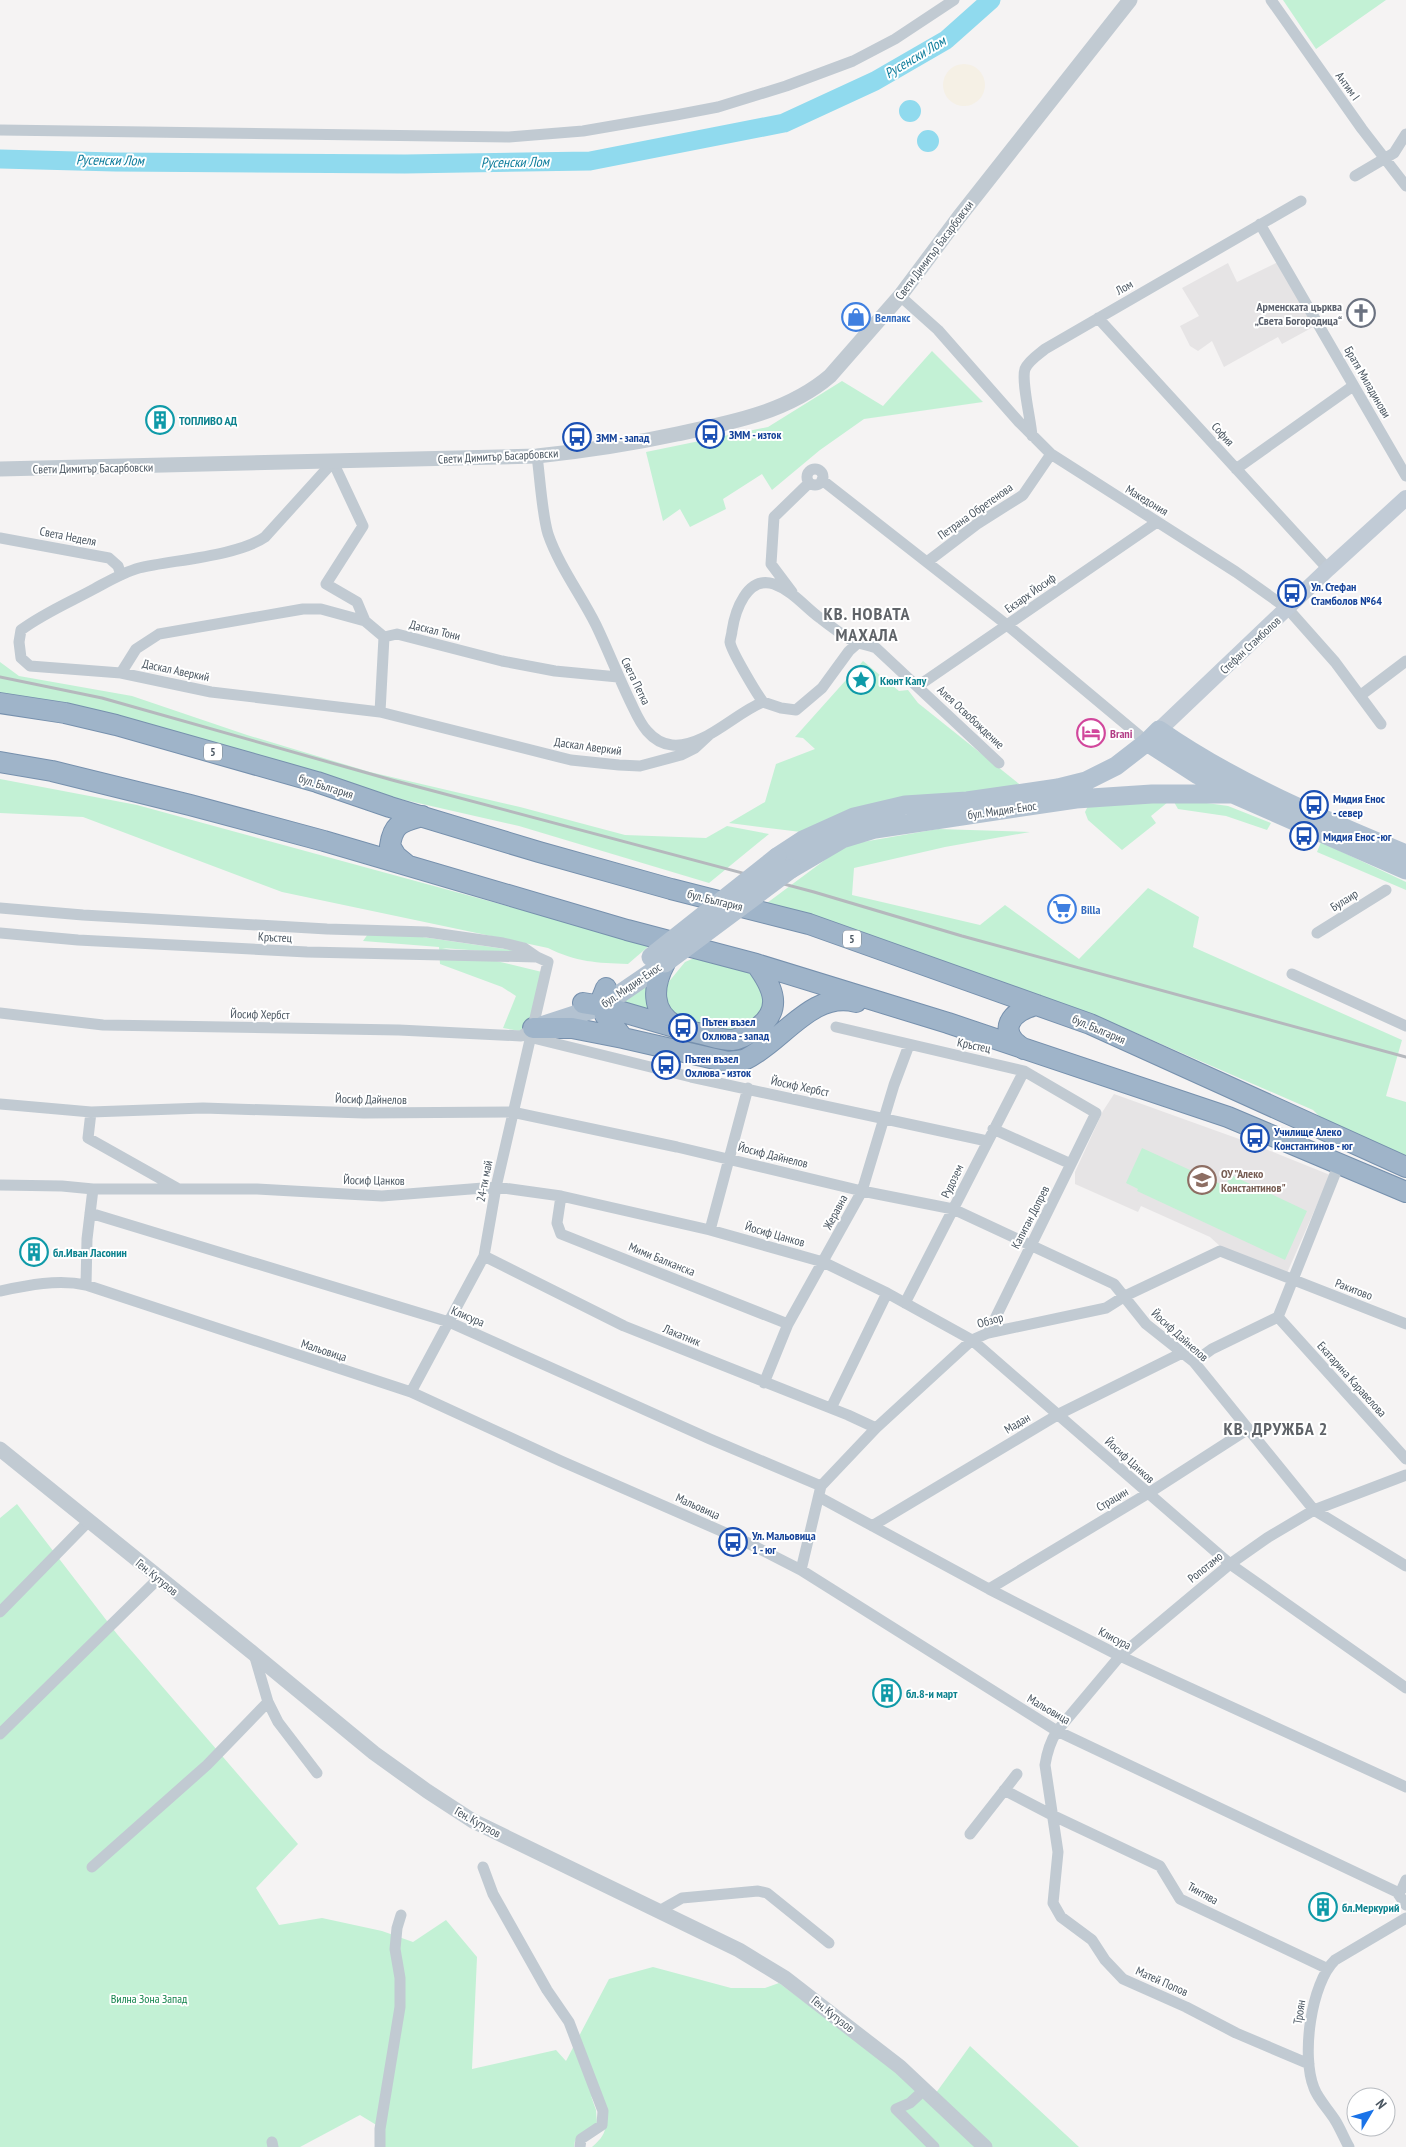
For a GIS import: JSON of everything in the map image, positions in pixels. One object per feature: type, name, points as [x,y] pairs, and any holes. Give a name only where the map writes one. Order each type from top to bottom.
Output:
[{"type":"highway","name":"бул. България","points":[[0,703],[65,713],[116,725],[317,782],[390,807],[540,852],[809,924],[1090,1024],[1406,1167]]},
{"type":"highway","points":[[0,762],[52,771],[181,802],[354,850],[627,930],[756,964],[948,1023],[1228,1117],[1406,1192]]},
{"type":"highway","points":[[354,850],[379,839],[388,830],[392,820],[390,807]]},
{"type":"highway","points":[[410,867],[396,856],[390,846],[391,834],[403,821],[422,816]]},
{"type":"highway","points":[[658,960],[655,987],[660,1010],[667,1020],[677,1027],[688,1030]]},
{"type":"highway","points":[[597,999],[714,1038],[733,1040],[750,1034],[764,1024],[773,1011],[772,993],[768,980],[756,964]]},
{"type":"highway","points":[[987,1037],[995,1033],[1004,1022],[1008,1011],[1002,992]]},
{"type":"highway","points":[[597,999],[605,1015],[623,1038]]},
{"type":"highway","points":[[528,1034],[572,1028],[728,1062],[745,1060],[767,1046],[808,1013],[828,1001],[843,999],[908,1017],[948,1023]]},
{"type":"highway","points":[[1024,1049],[1011,1039],[1008,1033],[1009,1025],[1017,1012],[1026,1007],[1037,1005]]},
{"type":"main road","name":"Стефан Стамболов","points":[[1153,736],[1328,569],[1406,498]]},
{"type":"main road","name":"бул. Мидия-Енос","points":[[1153,736],[1198,776],[1233,794],[1406,870]]},
{"type":"main road","name":"бул. Мидия-Енос","points":[[1153,736],[1250,784],[1406,854]]},
{"type":"main road","name":"бул. Мидия-Енос","points":[[528,1034],[566,1019],[658,960],[784,863],[803,840],[854,816],[905,805],[967,801],[1058,788],[1086,781],[1116,766],[1153,736]]},
{"type":"main road","name":"бул. Мидия-Енос","points":[[784,863],[842,838],[875,829],[1076,799],[1152,794],[1233,794]]},
{"type":"street","points":[[0,130],[509,137],[583,131],[718,107],[786,86],[853,61],[895,39],[954,0]]},
{"type":"street","name":"Свети Димитър Басарбовски","points":[[0,470],[537,456],[612,447],[690,431],[748,417],[787,404],[816,388],[830,376],[900,296],[984,185],[1130,0]]},
{"type":"street","name":"Антим I","points":[[1271,0],[1310,57],[1406,186]]},
{"type":"street","points":[[1355,176],[1394,152],[1406,134]]},
{"type":"street","name":"Лом","points":[[1032,436],[1024,382],[1026,368],[1045,349],[1301,201]]},
{"type":"street","name":"Братя Миладинови","points":[[1260,224],[1406,476]]},
{"type":"street","name":"Македония","points":[[900,296],[938,330],[1032,436],[1051,454],[1236,572],[1288,609],[1361,695],[1381,724]]},
{"type":"street","name":"София","points":[[1098,318],[1328,569]]},
{"type":"street","points":[[1236,469],[1353,386]]},
{"type":"street","name":"Петрана Обретенова","points":[[927,562],[977,524],[1023,495],[1051,454]]},
{"type":"street","name":"Света Петка","points":[[537,456],[548,533],[596,626],[618,677],[646,730],[657,740],[670,745],[678,745],[709,735],[751,707],[763,702]]},
{"type":"street","points":[[333,462],[363,526],[326,584],[357,602],[365,621]]},
{"type":"street","name":"Даскал Аверкий","points":[[333,462],[265,537],[258,542],[234,550],[138,568],[121,575],[36,619],[21,630],[19,642],[21,658],[30,666],[121,673],[211,692],[380,712],[571,760],[640,766],[681,755],[695,748],[709,735]]},
{"type":"street","name":"бул. Мидия-Енос","points":[[795,595],[771,564],[774,517],[809,483],[818,484],[822,480],[1153,736]]},
{"type":"street","name":"Екзарх Йосиф","points":[[918,686],[1157,522]]},
{"type":"street","name":"Света Неделя","points":[[0,538],[110,558],[118,566],[121,575]]},
{"type":"street","name":"Алея Освобождение","points":[[763,702],[756,694],[730,642],[734,616],[748,590],[764,583],[774,584],[795,595],[819,618],[858,643],[868,644],[876,648],[999,762]]},
{"type":"street","points":[[121,673],[136,650],[159,634],[303,609],[322,609],[365,621],[384,637],[380,712]]},
{"type":"street","name":"Даскал Тони","points":[[384,637],[397,634],[502,661],[555,672],[618,677]]},
{"type":"street","points":[[763,702],[781,708],[796,710],[822,688],[848,651],[858,643]]},
{"type":"street","points":[[1361,695],[1406,661]]},
{"type":"street","name":"Булаир","points":[[1317,933],[1386,890]]},
{"type":"street","points":[[0,908],[83,915],[327,929],[428,932],[503,943],[524,948],[542,959]]},
{"type":"street","name":"Кръстец","points":[[0,933],[78,940],[307,952],[542,959]]},
{"type":"street","name":"24-ти май","points":[[411,1392],[484,1256],[542,959]]},
{"type":"street","points":[[1292,974],[1406,1026]]},
{"type":"street","name":"Йосиф Хербст","points":[[0,1013],[102,1025],[528,1034],[691,1077],[987,1141]]},
{"type":"street","name":"Кръстец","points":[[836,1027],[1024,1071],[1096,1113]]},
{"type":"street","name":"Жеравна","points":[[764,1383],[788,1324],[862,1191],[909,1044]]},
{"type":"street","name":"Рудозем","points":[[905,1303],[1024,1071]]},
{"type":"street","points":[[710,1230],[748,1088]]},
{"type":"street","name":"Йосиф Дайнелов","points":[[0,1104],[91,1112],[203,1108],[364,1113],[512,1112],[728,1159],[862,1191],[953,1209],[1114,1284],[1139,1316],[1182,1354],[1194,1362],[1314,1510],[1406,1566]]},
{"type":"street","points":[[91,1112],[88,1138],[177,1188]]},
{"type":"street","name":"Капитан Допрев","points":[[988,1333],[1096,1113]]},
{"type":"street","points":[[993,1129],[1071,1164]]},
{"type":"street","points":[[1194,1362],[1212,1349],[1278,1317],[1291,1280],[1339,1164]]},
{"type":"street","name":"Йосиф Цанков","points":[[0,1185],[62,1186],[93,1189],[257,1189],[382,1196],[496,1187],[561,1196],[710,1230],[823,1262],[887,1293],[972,1340],[1059,1414],[1147,1494],[1230,1564],[1406,1688]]},
{"type":"street","points":[[86,1285],[93,1189]]},
{"type":"street","name":"Мими Балканска","points":[[561,1196],[557,1223],[561,1234],[788,1324]]},
{"type":"street","name":"Клисура","points":[[90,1213],[236,1259],[389,1302],[449,1322],[820,1492],[872,1526],[1120,1656],[1406,1787]]},
{"type":"street","name":"Обзор","points":[[801,1570],[820,1492],[876,1428],[972,1340],[988,1333],[1101,1309],[1112,1305],[1124,1296],[1220,1251],[1291,1280]]},
{"type":"street","name":"Лакатник","points":[[484,1256],[624,1326],[831,1408],[876,1428]]},
{"type":"street","name":"Ракитово","points":[[1291,1280],[1406,1324]]},
{"type":"street","name":"Мальовица","points":[[0,1291],[54,1282],[74,1282],[411,1392],[744,1542],[801,1570],[1057,1731],[1397,1892]]},
{"type":"street","points":[[831,1408],[887,1293]]},
{"type":"street","name":"Екатарина Каравелова","points":[[1278,1317],[1406,1459]]},
{"type":"street","name":"Мадан","points":[[872,1526],[1059,1414],[1182,1354]]},
{"type":"street","name":"Страцин","points":[[990,1589],[1147,1494],[1248,1429]]},
{"type":"street","name":"Ген. Кутузов","points":[[0,1449],[88,1522],[254,1654],[374,1754],[472,1821],[739,1950],[785,1978],[860,2035],[925,2089],[985,2147]]},
{"type":"street","name":"Ропотамо","points":[[1057,1731],[1120,1656],[1230,1564],[1267,1538],[1314,1510],[1406,1474]]},
{"type":"street","points":[[0,1612],[88,1522]]},
{"type":"street","points":[[0,1734],[159,1578]]},
{"type":"street","points":[[254,1654],[268,1702],[278,1722],[317,1773]]},
{"type":"street","points":[[92,1867],[207,1765],[268,1702]]},
{"type":"street","name":"Матей Попов","points":[[1057,1731],[1050,1742],[1046,1765],[1058,1852],[1053,1903],[1061,1917],[1092,1940],[1105,1960],[1123,1979],[1186,2007],[1236,2033],[1309,2064]]},
{"type":"street","points":[[970,1834],[1017,1774]]},
{"type":"street","name":"Тинтява","points":[[1004,1790],[1160,1866],[1180,1899],[1326,1968]]},
{"type":"street","points":[[483,1867],[493,1894],[547,1990],[570,2022],[604,2110],[602,2125],[581,2139],[580,2147]]},
{"type":"street","points":[[1406,1880],[1402,1889],[1397,1892],[1406,1905]]},
{"type":"street","points":[[659,1911],[682,1898],[758,1891],[767,1893],[830,1944]]},
{"type":"street","points":[[380,2147],[380,2129],[400,2007],[400,1978],[395,1949],[397,1928],[401,1915]]},
{"type":"street","points":[[1326,1968],[1335,1960],[1406,1918]]},
{"type":"street","name":"Троян","points":[[1326,1968],[1316,1993],[1312,2011],[1309,2064],[1314,2090],[1335,2120],[1349,2147]]},
{"type":"street","points":[[925,2089],[910,2103],[896,2109],[934,2147]]},
{"type":"shaded area","points":[[1278,262],[1315,326],[1282,344],[1278,337],[1224,367],[1212,341],[1198,351],[1190,346],[1180,326],[1199,316],[1182,288],[1228,263],[1237,282]]},
{"type":"shaded area","name":"ОУ \"Алеко Константинов\"","points":[[1114,1094],[1253,1144],[1330,1175],[1287,1273],[1221,1247],[1210,1237],[1141,1206],[1138,1212],[1075,1184],[1075,1172],[1103,1111]]},
{"type":"green space","points":[[1283,0],[1386,0],[1316,49]]},
{"type":"green space","points":[[932,351],[983,402],[864,419],[820,450],[772,490],[762,474],[723,499],[726,509],[690,527],[680,509],[663,521],[646,452],[768,427],[842,381],[883,406]]},
{"type":"green space","points":[[863,661],[899,691],[908,690],[918,703],[1023,787],[801,832],[729,823],[765,802],[776,764],[815,749],[803,738],[795,737]]},
{"type":"green space","points":[[0,662],[19,676],[132,696],[247,735],[370,772],[520,807],[625,835],[706,838],[727,826],[769,834],[709,883],[519,826],[374,793],[0,697]]},
{"type":"green space","points":[[0,779],[137,805],[650,945],[628,964],[587,961],[558,953],[548,948],[282,892],[83,817],[0,813]]},
{"type":"green space","points":[[1168,802],[1151,816],[1156,823],[1122,850],[1088,820],[1085,812],[1088,806]]},
{"type":"green space","points":[[1174,802],[1228,806],[1271,823],[1267,830],[1226,816],[1178,809]]},
{"type":"green space","points":[[938,829],[1030,832],[945,847],[854,868],[852,895],[980,925],[1005,905],[1079,959],[1148,888],[1199,917],[1193,947],[1402,1040],[1386,1096],[1406,1102],[1406,1157],[1321,1118],[1313,1110],[1129,1030],[767,903],[845,845]]},
{"type":"green space","points":[[1321,842],[1406,882],[1406,890],[1317,852]]},
{"type":"green space","points":[[370,931],[526,952],[510,953],[442,948],[542,972],[528,1027],[520,1031],[503,1028],[516,996],[502,987],[440,964],[439,947],[363,941]]},
{"type":"green space","points":[[699,956],[747,970],[759,981],[766,1005],[745,1026],[734,1031],[705,1027],[707,1020],[704,1019],[702,1025],[693,1023],[674,1014],[670,1009],[667,984],[685,962]]},
{"type":"green space","points":[[652,980],[657,1013],[618,1004]]},
{"type":"green space","points":[[1142,1148],[1225,1186],[1231,1175],[1307,1211],[1285,1260],[1137,1191],[1138,1189],[1126,1183]]},
{"type":"green space","name":"Вилна Зона Запад","points":[[17,1504],[117,1634],[298,1844],[256,1888],[279,1925],[322,1918],[382,1931],[413,1942],[446,1920],[477,1957],[472,2069],[556,2050],[566,2061],[609,1979],[653,1967],[731,1988],[765,1988],[779,1983],[933,2097],[970,2046],[1079,2147],[592,2147],[603,2134],[605,2122],[591,2096],[596,2110],[597,2124],[575,2141],[574,2147],[378,2147],[378,2126],[360,2115],[300,2147],[0,2147],[0,1518]]},
{"type":"sand","points":[[968,64],[976,67],[982,73],[985,85],[982,97],[976,103],[960,106],[952,103],[946,97],[943,81],[946,73],[952,67]]},
{"type":"water","points":[[910,100],[920,107],[921,111],[914,121],[910,122],[900,115],[899,111],[906,101]]},
{"type":"water","points":[[928,130],[938,137],[939,141],[932,151],[928,152],[918,145],[917,141],[924,131]]},
{"type":"waterway","name":"Русенски Лом","points":[[0,159],[115,162],[405,164],[590,161],[784,123],[875,81],[946,40],[991,0]]},
{"type":"railway","points":[[0,677],[102,698],[392,780],[814,892],[962,936],[1406,1057]]},
{"type":"place","name":"Арменската църква „Света Богородица“","points":[[1361,313]]},
{"type":"place","name":"Велпакс","points":[[856,317]]},
{"type":"place","name":"ТОПЛИВО АД","points":[[160,420]]},
{"type":"place","name":"ЗММ - изток","points":[[710,434]]},
{"type":"place","name":"ЗММ - запад","points":[[577,437]]},
{"type":"place","name":"Ул. Стефан Стамболов №64","points":[[1292,593]]},
{"type":"place","name":"Кюнт Капу","points":[[861,680]]},
{"type":"place","name":"Brani","points":[[1091,733]]},
{"type":"place","name":"Мидия Енос - север","points":[[1314,805]]},
{"type":"place","name":"Мидия Енос -юг","points":[[1304,836]]},
{"type":"place","name":"Billa","points":[[1062,909]]},
{"type":"place","name":"Пътен възел Охлюва - запад","points":[[683,1028]]},
{"type":"place","name":"Пътен възел Охлюва - изток","points":[[666,1065]]},
{"type":"place","name":"Училище Алеко Константинов - юг","points":[[1255,1138]]},
{"type":"place","name":"ОУ \"Алеко Константинов\"","points":[[1202,1180]]},
{"type":"place","name":"бл.Иван Ласонин","points":[[34,1252]]},
{"type":"place","name":"Ул. Мальовица 1 - юг","points":[[733,1542]]},
{"type":"place","name":"бл.8-и март","points":[[887,1693]]},
{"type":"place","name":"бл.Меркурий","points":[[1323,1907]]},
{"type":"district","name":"КВ. НОВАТА МАХАЛА","points":[[867,623]]},
{"type":"district","name":"КВ. ДРУЖБА 2","points":[[1276,1428]]}]
